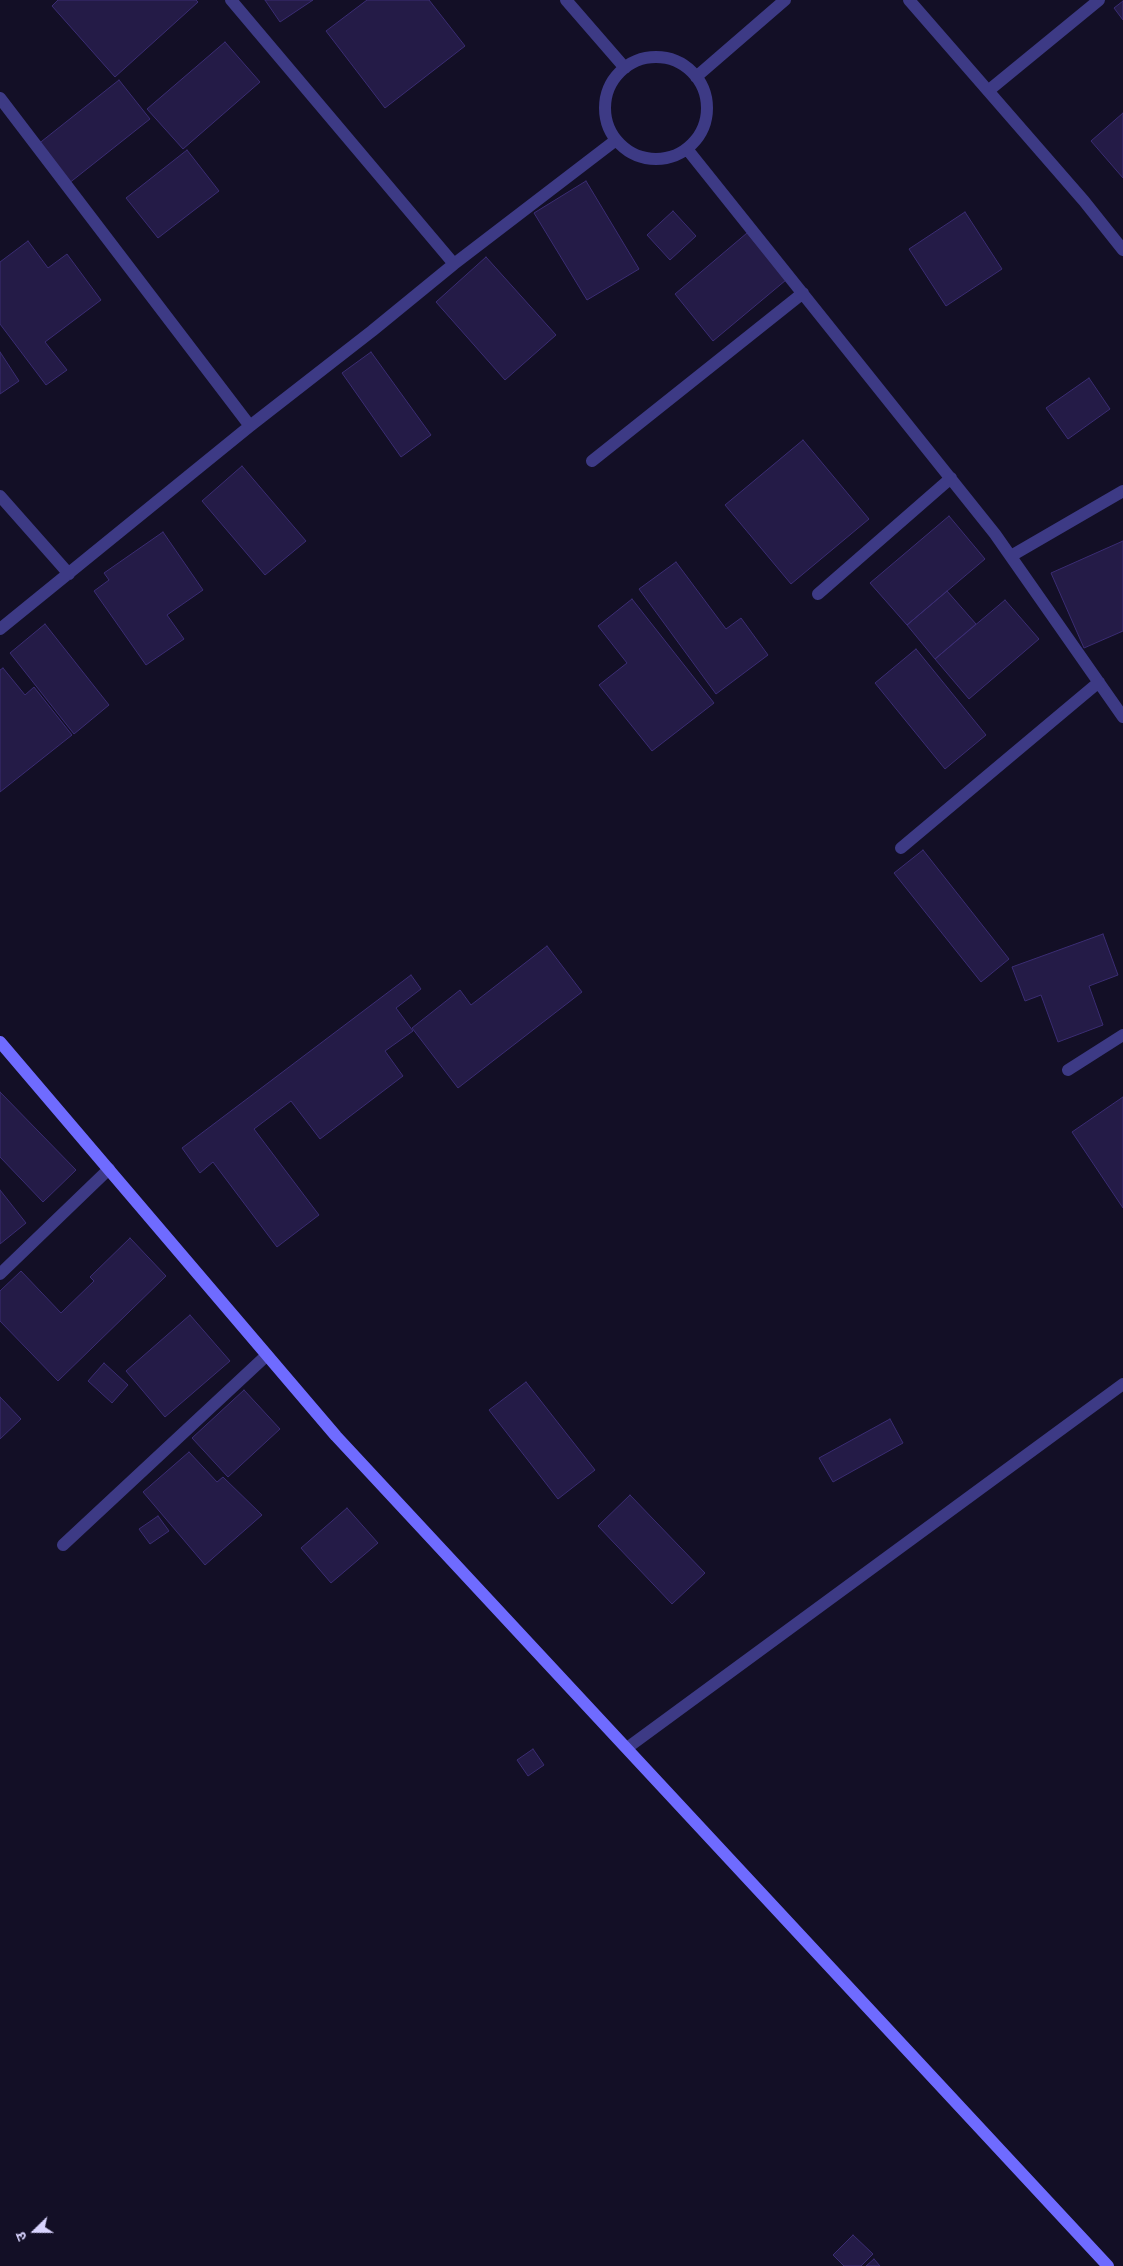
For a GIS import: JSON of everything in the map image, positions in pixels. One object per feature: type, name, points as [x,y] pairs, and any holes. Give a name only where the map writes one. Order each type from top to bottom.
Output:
[{"type":"street","points":[[231,0],[454,264]]},
{"type":"street","points":[[566,0],[625,68]]},
{"type":"street","points":[[696,77],[785,0]]},
{"type":"street","points":[[909,0],[1123,250]]},
{"type":"street","points":[[988,91],[1099,0]]},
{"type":"street","points":[[654,57],[662,58],[685,66],[696,77],[704,91],[707,107],[705,123],[698,137],[687,149],[674,157],[658,160],[641,157],[627,151],[616,140],[606,118],[605,110],[607,94],[614,79],[625,68],[638,60],[654,57]]},
{"type":"street","points":[[0,98],[250,426]]},
{"type":"street","points":[[0,629],[250,426],[454,264],[616,140]]},
{"type":"street","points":[[687,149],[951,478],[1011,556],[1123,717]]},
{"type":"street","points":[[592,462],[802,294]]},
{"type":"street","points":[[818,594],[951,478]]},
{"type":"street","points":[[1011,556],[1123,490]]},
{"type":"street","points":[[0,496],[69,574]]},
{"type":"street","points":[[901,848],[1099,682]]},
{"type":"street","points":[[1068,1070],[1123,1035]]},
{"type":"street","points":[[0,1042],[336,1436],[1108,2266]]},
{"type":"street","points":[[0,1274],[108,1169]]},
{"type":"street","points":[[63,1544],[267,1355]]},
{"type":"street","points":[[627,1748],[1123,1384]]},
{"type":"building","points":[[58,0],[196,0],[198,2],[115,77],[52,6]]},
{"type":"building","points":[[265,0],[313,0],[280,22]]},
{"type":"building","points":[[367,0],[429,0],[465,46],[385,108],[326,31]]},
{"type":"building","points":[[1123,1],[1123,20],[1114,8]]},
{"type":"building","points":[[225,42],[260,82],[183,149],[147,109]]},
{"type":"building","points":[[119,80],[150,119],[68,184],[37,145]]},
{"type":"building","points":[[1123,113],[1123,178],[1091,141]]},
{"type":"building","points":[[187,150],[219,191],[158,238],[126,198]]},
{"type":"building","points":[[586,181],[639,269],[587,300],[534,213]]},
{"type":"building","points":[[673,211],[696,236],[670,260],[647,235]]},
{"type":"building","points":[[965,212],[1002,269],[946,306],[909,249]]},
{"type":"building","points":[[747,233],[786,280],[713,341],[675,294]]},
{"type":"building","points":[[28,241],[48,268],[67,254],[101,300],[45,342],[67,370],[46,385],[0,324],[0,262]]},
{"type":"building","points":[[486,257],[556,335],[505,380],[436,302]]},
{"type":"building","points":[[0,352],[19,381],[0,394]]},
{"type":"building","points":[[371,352],[431,435],[401,457],[342,373]]},
{"type":"building","points":[[1089,378],[1110,409],[1068,439],[1046,408]]},
{"type":"building","points":[[803,440],[869,519],[791,584],[725,505]]},
{"type":"building","points":[[242,466],[306,541],[265,575],[202,501]]},
{"type":"building","points":[[949,516],[985,559],[907,625],[870,583]]},
{"type":"building","points":[[163,532],[203,590],[167,615],[184,639],[146,665],[94,591],[109,580],[104,573]]},
{"type":"building","points":[[1123,541],[1123,631],[1084,648],[1051,573]]},
{"type":"building","points":[[676,562],[726,629],[741,618],[768,655],[716,694],[639,589]]},
{"type":"building","points":[[947,591],[976,624],[935,659],[907,625]]},
{"type":"building","points":[[632,599],[714,703],[652,751],[599,685],[627,663],[598,626]]},
{"type":"building","points":[[1005,600],[1039,639],[969,699],[935,659]]},
{"type":"building","points":[[45,624],[109,705],[74,734],[10,653]]},
{"type":"building","points":[[916,649],[986,735],[945,769],[875,683]]},
{"type":"building","points":[[3,668],[25,695],[34,687],[72,735],[0,792],[0,670]]},
{"type":"building","points":[[923,850],[1009,959],[981,982],[894,873]]},
{"type":"building","points":[[1103,934],[1118,975],[1089,986],[1103,1025],[1058,1042],[1041,995],[1025,1001],[1012,967]]},
{"type":"building","points":[[547,946],[582,992],[458,1088],[412,1028],[460,990],[471,1005]]},
{"type":"building","points":[[411,975],[421,989],[396,1008],[413,1031],[385,1051],[403,1076],[320,1139],[291,1101],[254,1129],[319,1215],[277,1247],[213,1162],[200,1173],[182,1148]]},
{"type":"building","points":[[0,1092],[76,1170],[43,1202],[0,1157]]},
{"type":"building","points":[[1123,1097],[1123,1208],[1072,1132]]},
{"type":"building","points":[[0,1190],[26,1223],[0,1244]]},
{"type":"building","points":[[130,1238],[166,1276],[58,1381],[0,1321],[0,1291],[21,1271],[61,1313],[94,1281],[90,1277]]},
{"type":"building","points":[[190,1315],[230,1361],[165,1417],[126,1371]]},
{"type":"building","points":[[104,1363],[128,1385],[112,1403],[88,1381]]},
{"type":"building","points":[[526,1382],[595,1470],[558,1499],[489,1410]]},
{"type":"building","points":[[244,1390],[280,1429],[228,1477],[192,1438]]},
{"type":"building","points":[[0,1397],[21,1419],[0,1439]]},
{"type":"building","points":[[890,1419],[903,1443],[833,1482],[819,1458]]},
{"type":"building","points":[[189,1452],[217,1482],[223,1477],[262,1515],[205,1565],[143,1492]]},
{"type":"building","points":[[630,1495],[705,1573],[672,1604],[598,1526]]},
{"type":"building","points":[[347,1508],[378,1543],[331,1583],[301,1548]]},
{"type":"building","points":[[158,1516],[169,1531],[150,1544],[139,1529]]},
{"type":"building","points":[[533,1749],[544,1765],[528,1776],[517,1760]]},
{"type":"building","points":[[853,2235],[873,2254],[861,2266],[844,2266],[833,2255]]},
{"type":"building","points":[[874,2259],[880,2266],[866,2266]]}]
